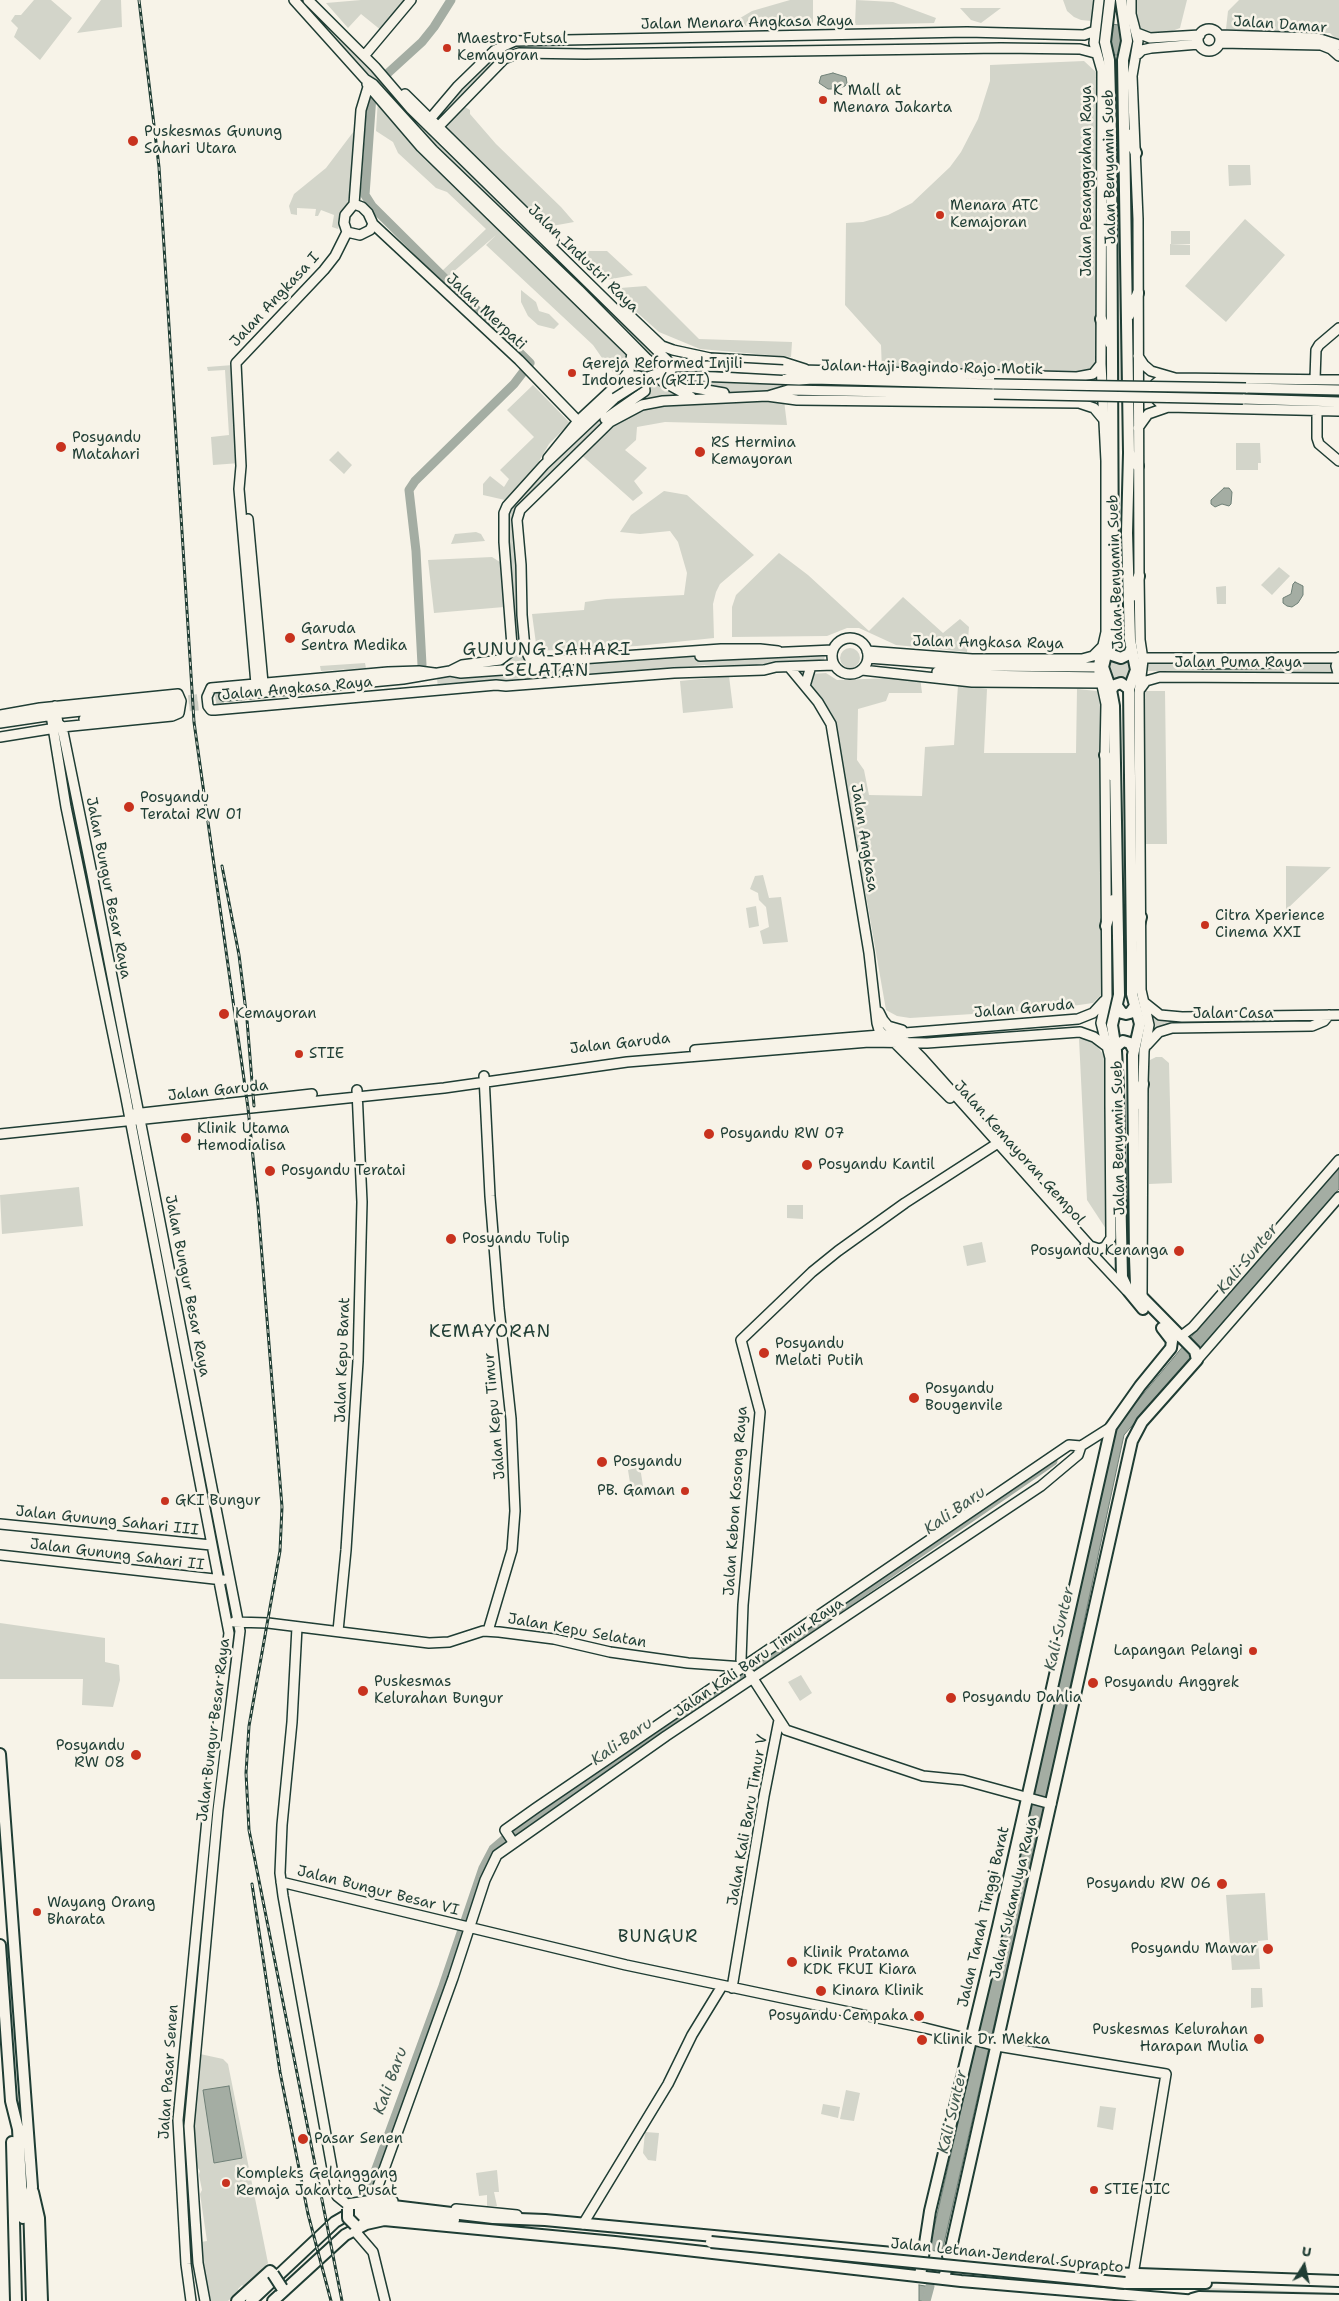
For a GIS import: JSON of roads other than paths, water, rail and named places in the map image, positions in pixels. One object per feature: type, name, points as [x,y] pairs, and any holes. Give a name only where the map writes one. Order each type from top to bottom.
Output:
[{"type":"main road","name":"Jalan Industri Raya","points":[[294,0],[380,97],[508,223],[632,353],[662,382],[693,399]]},
{"type":"main road","name":"Jalan Industri Raya","points":[[308,0],[675,368],[686,375],[763,379],[813,379]]},
{"type":"main road","points":[[364,56],[411,0]]},
{"type":"main road","name":"Jalan Pesanggrahan Raya","points":[[1099,0],[1095,30],[1095,54],[1102,71],[1101,364]]},
{"type":"main road","name":"Jalan Benyamin Sueb","points":[[1110,0],[1105,42],[1109,60],[1112,138],[1113,580],[1112,630],[1097,674],[1106,704],[1107,996],[1100,1023],[1111,1047],[1118,1087],[1120,1258],[1123,1281],[1131,1296]]},
{"type":"main road","name":"Jalan Benyamin Sueb","points":[[1121,0],[1126,41],[1122,60],[1129,454],[1127,533],[1131,650],[1136,670],[1129,689],[1132,953],[1135,1006],[1140,1024],[1133,1049],[1135,1116],[1134,1258],[1136,1284],[1144,1301]]},
{"type":"main road","points":[[1131,0],[1131,14],[1137,33],[1138,54],[1132,76],[1136,153],[1138,356],[1151,371],[1175,378]]},
{"type":"main road","points":[[1108,21],[1115,25],[1123,22]]},
{"type":"main road","points":[[1138,54],[1151,48],[1200,39],[1210,29],[1219,39],[1211,51],[1202,48],[1200,39]]},
{"type":"main road","name":"Jalan Menara Angkasa Raya","points":[[430,119],[458,86],[499,48],[516,41],[967,32],[1084,35],[1095,30]]},
{"type":"main road","points":[[967,32],[970,49]]},
{"type":"main road","points":[[1137,33],[1150,38],[1200,39]]},
{"type":"main road","points":[[1001,48],[1002,34]]},
{"type":"main road","points":[[692,38],[695,52]]},
{"type":"main road","points":[[1150,38],[1145,43],[1151,48]]},
{"type":"main road","name":"Jalan Damar","points":[[1219,39],[1317,38],[1339,45]]},
{"type":"main road","name":"Jalan Damar","points":[[1219,39],[1322,46],[1331,49],[1339,56]]},
{"type":"main road","points":[[516,41],[519,53]]},
{"type":"main road","points":[[499,48],[507,58]]},
{"type":"main road","name":"Jalan Menara Angkasa Raya","points":[[438,127],[507,58],[519,53],[1001,48],[1080,49],[1095,54]]},
{"type":"main road","points":[[1109,60],[1116,55],[1122,60]]},
{"type":"main road","name":"Jalan Industri Raya","points":[[386,78],[438,127],[518,214],[662,346],[684,354],[710,358],[783,362],[805,369]]},
{"type":"main road","points":[[354,204],[362,207],[368,213],[373,224],[370,230],[360,235],[347,232],[344,223],[345,214],[354,204],[361,110],[370,86]]},
{"type":"main road","name":"Jalan Industri Raya","points":[[380,97],[421,147],[646,358],[672,380],[689,387],[739,396]]},
{"type":"main road","points":[[1124,128],[1136,153]]},
{"type":"main road","points":[[1102,148],[1112,138]]},
{"type":"main road","points":[[421,147],[433,150]]},
{"type":"main road","points":[[508,223],[518,214]]},
{"type":"main road","name":"Jalan Merpati","points":[[373,224],[519,360],[578,421]]},
{"type":"main road","name":"Jalan Angkasa I","points":[[259,683],[245,488],[241,480],[236,363],[324,270],[340,248],[347,232]]},
{"type":"main road","points":[[1127,320],[1138,293]]},
{"type":"main road","points":[[1101,319],[1113,351]]},
{"type":"main road","points":[[1315,379],[1316,350],[1319,345],[1339,328]]},
{"type":"main road","points":[[544,465],[562,439],[578,421],[622,380],[629,371],[632,353]]},
{"type":"main road","name":"Jalan Benyamin Sueb","points":[[1138,356],[1138,576],[1140,640],[1143,664],[1140,688],[1141,990],[1149,1025],[1144,1052],[1143,1084],[1141,1285],[1144,1301]]},
{"type":"main road","name":"Jalan Benyamin Sueb","points":[[1099,1249],[1105,1247],[1111,1238],[1110,1058],[1112,1025],[1117,1006],[1119,985],[1114,706],[1111,690],[1103,671],[1106,648],[1106,461],[1101,364]]},
{"type":"main road","name":"Jalan Haji Bagindo Rajo Motik","points":[[785,370],[1077,377],[1093,374],[1101,364]]},
{"type":"main road","points":[[544,465],[555,457],[620,395],[632,386],[660,372],[675,367],[692,366],[785,370]]},
{"type":"main road","name":"Jalan Haji Bagindo Rajo Motik","points":[[785,370],[813,379],[1339,390]]},
{"type":"main road","points":[[946,383],[976,375]]},
{"type":"main road","points":[[585,444],[589,436],[608,416],[645,391],[644,382],[640,376],[633,376],[622,380]]},
{"type":"main road","points":[[1077,377],[1082,381],[1085,392],[1079,403]]},
{"type":"main road","points":[[1339,380],[1168,377],[1160,379],[1156,384],[1154,392],[1156,399],[1161,404],[1168,406],[1339,411]]},
{"type":"main road","points":[[1274,389],[1284,379]]},
{"type":"main road","name":"Jalan Haji Bagindo Rajo Motik","points":[[768,396],[788,390],[1339,402]]},
{"type":"main road","name":"Jalan Haji Bagindo Rajo Motik","points":[[525,648],[518,516],[526,502],[585,444],[610,422],[630,410],[656,402],[739,396],[768,396],[797,400],[1079,403],[1094,408],[1105,421]]},
{"type":"main road","points":[[1286,409],[1314,401]]},
{"type":"main road","points":[[1138,428],[1148,414],[1168,406]]},
{"type":"main road","points":[[1317,410],[1317,438],[1319,444],[1339,461]]},
{"type":"main road","points":[[1129,454],[1138,466]]},
{"type":"main road","points":[[1106,461],[1113,477]]},
{"type":"main road","name":"Jalan Angkasa Raya","points":[[450,671],[462,665],[500,660],[509,653],[512,646],[504,513],[510,501],[544,465]]},
{"type":"main road","points":[[1129,607],[1138,576]]},
{"type":"main road","points":[[1106,594],[1113,580]]},
{"type":"main road","points":[[850,638],[861,642],[865,661],[854,673],[845,673],[834,665],[833,650],[840,641],[850,638]]},
{"type":"main road","name":"Jalan Angkasa Raya","points":[[525,648],[530,659],[536,661],[577,665],[693,656],[761,654],[778,651],[833,650]]},
{"type":"main road","name":"Jalan Angkasa Raya","points":[[423,690],[396,688],[224,700],[403,679],[450,671],[461,673],[555,664],[585,658],[721,649],[760,648],[778,651]]},
{"type":"main road","points":[[1106,648],[1112,655],[1121,658],[1129,654],[1131,650]]},
{"type":"main road","name":"Jalan Angkasa Raya","points":[[865,661],[1082,659],[1093,656],[1106,648]]},
{"type":"main road","points":[[805,686],[816,665],[824,661],[825,656],[819,650]]},
{"type":"main road","points":[[577,665],[585,658]]},
{"type":"main road","name":"Jalan Angkasa Raya","points":[[865,661],[1097,674]]},
{"type":"main road","name":"Jalan Angkasa Raya","points":[[865,661],[973,675],[1043,679],[1097,674]]},
{"type":"main road","name":"Jalan Puma Raya","points":[[1143,664],[1338,667]]},
{"type":"main road","name":"Jalan Angkasa Raya","points":[[434,673],[396,672],[211,688],[207,692],[208,706],[211,710],[215,710],[423,690],[506,686],[589,677],[764,670],[776,667],[834,665]]},
{"type":"main road","name":"Jalan Angkasa","points":[[789,667],[827,715],[831,724],[876,1002],[877,1023],[881,1034]]},
{"type":"main road","name":"Jalan Puma Raya","points":[[1140,688],[1146,681],[1160,677],[1338,667]]},
{"type":"main road","points":[[1111,690],[1115,685],[1121,683],[1129,689]]},
{"type":"main road","points":[[0,715],[55,718],[172,716],[179,713],[180,701],[178,694],[55,718],[0,731]]},
{"type":"main road","points":[[0,723],[175,705]]},
{"type":"main road","points":[[0,736],[55,718]]},
{"type":"main road","name":"Jalan Bungur Besar Raya","points":[[55,718],[70,769],[130,1068],[132,1118]]},
{"type":"main road","name":"Jalan Bungur Besar Raya","points":[[55,718],[60,771],[120,1071],[145,1172],[239,1622],[239,1638],[212,1876]]},
{"type":"main road","points":[[1105,755],[1116,782]]},
{"type":"main road","points":[[60,771],[70,769]]},
{"type":"main road","points":[[1132,832],[1140,841]]},
{"type":"main road","points":[[1106,926],[1116,887]]},
{"type":"main road","points":[[1132,953],[1141,916]]},
{"type":"main road","name":"Jalan Garuda","points":[[802,1045],[881,1034],[1078,1019],[1093,1013],[1107,996]]},
{"type":"main road","name":"Jalan Angkasa","points":[[876,1002],[882,1020],[888,1026],[919,1032]]},
{"type":"main road","name":"Jalan Casa","points":[[1145,1002],[1154,1012],[1163,1016],[1339,1015]]},
{"type":"main road","points":[[1117,1006],[1122,1013],[1126,1014],[1130,1013],[1135,1006]]},
{"type":"main road","name":"Jalan Casa","points":[[1144,1052],[1154,1036],[1172,1028],[1312,1026],[1324,1021],[1329,1015]]},
{"type":"main road","points":[[1078,1019],[1084,1022],[1086,1026],[1080,1032]]},
{"type":"main road","points":[[919,1032],[920,1037],[927,1043],[922,1058]]},
{"type":"main road","name":"Jalan Garuda","points":[[0,1134],[484,1079],[623,1056],[869,1042],[896,1044],[927,1043],[1080,1032],[1094,1037],[1111,1047]]},
{"type":"main road","name":"Jalan Kemayoran Gempol","points":[[897,1033],[922,1058],[1131,1296]]},
{"type":"main road","name":"Jalan Kemayoran Gempol","points":[[881,1034],[896,1044],[924,1070],[996,1144],[1090,1246],[1099,1249]]},
{"type":"main road","points":[[1111,1047],[1124,1040],[1130,1042],[1133,1049]]},
{"type":"main road","points":[[120,1071],[130,1068]]},
{"type":"main road","name":"Jalan Kepu Timur","points":[[484,1079],[490,1196],[511,1419],[515,1511],[510,1556],[488,1631]]},
{"type":"main road","points":[[1135,1116],[1143,1084]]},
{"type":"main road","points":[[1110,1105],[1118,1087]]},
{"type":"main road","name":"Jalan Kepu Barat","points":[[338,1631],[346,1550],[358,1361],[362,1202],[358,1093]]},
{"type":"main road","name":"Jalan Kebon Kosong Raya","points":[[748,1671],[741,1660],[743,1605],[760,1412],[741,1340],[812,1272],[838,1251],[905,1203],[996,1144]]},
{"type":"main road","points":[[1182,1339],[1339,1160]]},
{"type":"main road","points":[[1111,1167],[1119,1183]]},
{"type":"main road","name":"Jalan Bungur Besar Raya","points":[[145,1172],[229,1637],[202,1874]]},
{"type":"main road","points":[[1135,1174],[1143,1183]]},
{"type":"main road","points":[[1144,1301],[1182,1339],[1196,1357],[1339,1197]]},
{"type":"main road","points":[[1134,1206],[1143,1216]]},
{"type":"main road","points":[[1120,1234],[1126,1239],[1132,1238],[1135,1234]]},
{"type":"main road","points":[[1120,1258],[1128,1252],[1134,1258]]},
{"type":"main road","name":"Jalan Tanah Tinggi Barat","points":[[920,2276],[922,2253],[974,2040],[1112,1425],[1170,1350],[1172,1343],[1169,1335],[1131,1296]]},
{"type":"main road","name":"Jalan Sukamulya Raya","points":[[944,2279],[994,2045],[1007,1998],[1049,1803],[1132,1441],[1142,1422],[1196,1357]]},
{"type":"main road","name":"Jalan Kali Baru Timur Raya","points":[[373,2200],[453,1978],[463,1927],[489,1869],[509,1835],[748,1671],[1041,1486],[1078,1455],[1081,1446],[1112,1425]]},
{"type":"main road","points":[[509,1835],[663,1731],[1069,1445],[1081,1446]]},
{"type":"main road","points":[[212,1548],[218,1540],[219,1523]]},
{"type":"main road","name":"Jalan Gunung Sahari III","points":[[0,1524],[212,1548]]},
{"type":"main road","points":[[212,1548],[224,1546]]},
{"type":"main road","name":"Jalan Gunung Sahari II","points":[[0,1555],[230,1580]]},
{"type":"main road","name":"Jalan Kepu Selatan","points":[[227,1623],[239,1622],[297,1627],[443,1643],[488,1631],[554,1639],[610,1652],[748,1671]]},
{"type":"main road","points":[[297,1627],[292,1722],[282,1825],[281,1882],[336,2196],[347,2205],[348,2218],[357,2227],[372,2252],[385,2301]]},
{"type":"main road","name":"Jalan Kali Baru Timur V","points":[[732,1988],[764,1796],[779,1720],[748,1671]]},
{"type":"main road","points":[[779,1720],[786,1730],[923,1776],[963,1780],[1028,1799],[1049,1803]]},
{"type":"main road","points":[[0,1754],[32,2189],[38,2218],[42,2301]]},
{"type":"main road","name":"Jalan Pasar Senen","points":[[191,2301],[186,2264],[178,2134],[202,1874]]},
{"type":"main road","name":"Jalan Pasar Senen","points":[[205,2301],[198,2263],[188,2134],[212,1876]]},
{"type":"main road","name":"Jalan Bungur Besar VI","points":[[281,1882],[463,1927],[722,1986],[994,2045],[1166,2074],[1133,2275]]},
{"type":"main road","points":[[0,1945],[5,2041],[11,2101],[16,2301]]},
{"type":"main road","points":[[193,1971],[204,1972]]},
{"type":"main road","points":[[583,2224],[668,2084],[692,2034],[722,1986]]},
{"type":"main road","points":[[11,2101],[18,2129],[32,2301]]},
{"type":"main road","points":[[25,2301],[26,2209],[32,2189]]},
{"type":"main road","name":"Jalan Letnan Jenderal Suprapto","points":[[347,2205],[373,2200],[514,2214],[545,2220]]},
{"type":"main road","name":"Jalan Letnan Jenderal Suprapto","points":[[251,2301],[335,2222],[360,2209],[393,2205],[493,2218],[545,2220],[914,2255],[922,2253]]},
{"type":"main road","name":"Jalan Letnan Jenderal Suprapto","points":[[260,2301],[338,2228],[350,2220],[365,2215],[391,2213],[501,2225],[536,2235]]},
{"type":"main road","name":"Jalan Letnan Jenderal Suprapto","points":[[273,2301],[282,2290],[334,2244],[357,2227],[375,2221],[396,2220],[864,2268],[944,2279],[1131,2297],[1194,2300],[1199,2297],[1339,2300]]},
{"type":"main road","name":"Jalan Letnan Jenderal Suprapto","points":[[674,2232],[712,2242],[1125,2284],[1339,2286]]},
{"type":"main road","points":[[864,2268],[870,2264],[872,2255],[869,2250]]},
{"type":"main road","name":"Jalan Letnan Jenderal Suprapto","points":[[948,2256],[998,2264],[1133,2275],[1339,2281]]},
{"type":"main road","points":[[186,2264],[198,2263]]},
{"type":"main road","points":[[998,2264],[989,2267],[987,2275],[1002,2284]]},
{"type":"main road","points":[[237,2301],[271,2272],[282,2290]]},
{"type":"waterway","points":[[422,665],[416,551],[409,490],[415,481],[514,384],[530,363],[372,206],[365,195],[372,95],[388,73],[422,42],[451,0]]},
{"type":"waterway","name":"Kali Baru","points":[[366,2196],[443,1986],[483,1868],[493,1849],[507,1837],[1053,1461]]},
{"type":"waterway","name":"Kali Sunter","points":[[926,2301],[930,2286]]},
{"type":"tunnel","points":[[175,701],[224,696]]},
{"type":"tunnel","points":[[176,708],[224,704]]},
{"type":"railway","points":[[139,0],[159,167],[194,722],[248,1108],[258,1206],[282,1507],[280,1551],[249,1726],[246,1773],[249,1830],[342,2301]]},
{"type":"railway","points":[[222,866],[239,955],[247,1020],[254,1106]]},
{"type":"railway","points":[[252,1884],[280,2072],[308,2214],[331,2301]]},
{"type":"place","name":"Maestro Futsal Kemayoran","points":[[447,48]]},
{"type":"place","name":"K Mall at Menara Jakarta","points":[[823,100]]},
{"type":"place","name":"Puskesmas Gunung Sahari Utara","points":[[133,141]]},
{"type":"place","name":"Menara ATC Kemajoran","points":[[940,215]]},
{"type":"place","name":"Gereja Reformed Injili Indonesia (GRII)","points":[[572,373]]},
{"type":"place","name":"Posyandu Matahari","points":[[61,447]]},
{"type":"place","name":"RS Hermina Kemayoran","points":[[700,452]]},
{"type":"place","name":"Garuda Sentra Medika","points":[[290,638]]},
{"type":"place","name":"Posyandu Teratai RW 01","points":[[129,807]]},
{"type":"place","name":"Citra Xperience Cinema XXI","points":[[1205,925]]},
{"type":"place","name":"Kemayoran","points":[[224,1014]]},
{"type":"place","name":"STIE","points":[[299,1054]]},
{"type":"place","name":"Posyandu RW 07","points":[[709,1134]]},
{"type":"place","name":"Klinik Utama Hemodialisa","points":[[186,1138]]},
{"type":"place","name":"Posyandu Kantil","points":[[807,1165]]},
{"type":"place","name":"Posyandu Teratai","points":[[270,1171]]},
{"type":"place","name":"Posyandu Tulip","points":[[451,1239]]},
{"type":"place","name":"Posyandu Kenanga","points":[[1179,1251]]},
{"type":"place","name":"Posyandu Melati Putih","points":[[764,1353]]},
{"type":"place","name":"Posyandu Bougenvile","points":[[914,1398]]},
{"type":"place","name":"Posyandu","points":[[602,1462]]},
{"type":"place","name":"PB. Gaman","points":[[685,1491]]},
{"type":"place","name":"GKI Bungur","points":[[165,1501]]},
{"type":"place","name":"Lapangan Pelangi","points":[[1253,1651]]},
{"type":"place","name":"Posyandu Anggrek","points":[[1093,1683]]},
{"type":"place","name":"Puskesmas Kelurahan Bungur","points":[[363,1691]]},
{"type":"place","name":"Posyandu Dahlia","points":[[951,1698]]},
{"type":"place","name":"Posyandu RW 08","points":[[136,1755]]},
{"type":"place","name":"Posyandu RW 06","points":[[1222,1884]]},
{"type":"place","name":"Wayang Orang Bharata","points":[[37,1912]]},
{"type":"place","name":"Posyandu Mawar","points":[[1268,1949]]},
{"type":"place","name":"Klinik Pratama KDK FKUI Kiara","points":[[792,1962]]},
{"type":"place","name":"Kinara Klinik","points":[[821,1991]]},
{"type":"place","name":"Posyandu Cempaka","points":[[919,2016]]},
{"type":"place","name":"Puskesmas Kelurahan Harapan Mulia","points":[[1259,2039]]},
{"type":"place","name":"Klinik Dr. Mekka","points":[[922,2040]]},
{"type":"place","name":"Pasar Senen","points":[[303,2139]]},
{"type":"place","name":"Kompleks Gelanggang Remaja Jakarta Pusat","points":[[226,2183]]},
{"type":"place","name":"STIE JIC","points":[[1094,2190]]},
{"type":"district","name":"GUNUNG SAHARI SELATAN","points":[[547,660]]},
{"type":"district","name":"KEMAYORAN","points":[[490,1332]]},
{"type":"district","name":"BUNGUR","points":[[658,1937]]}]
